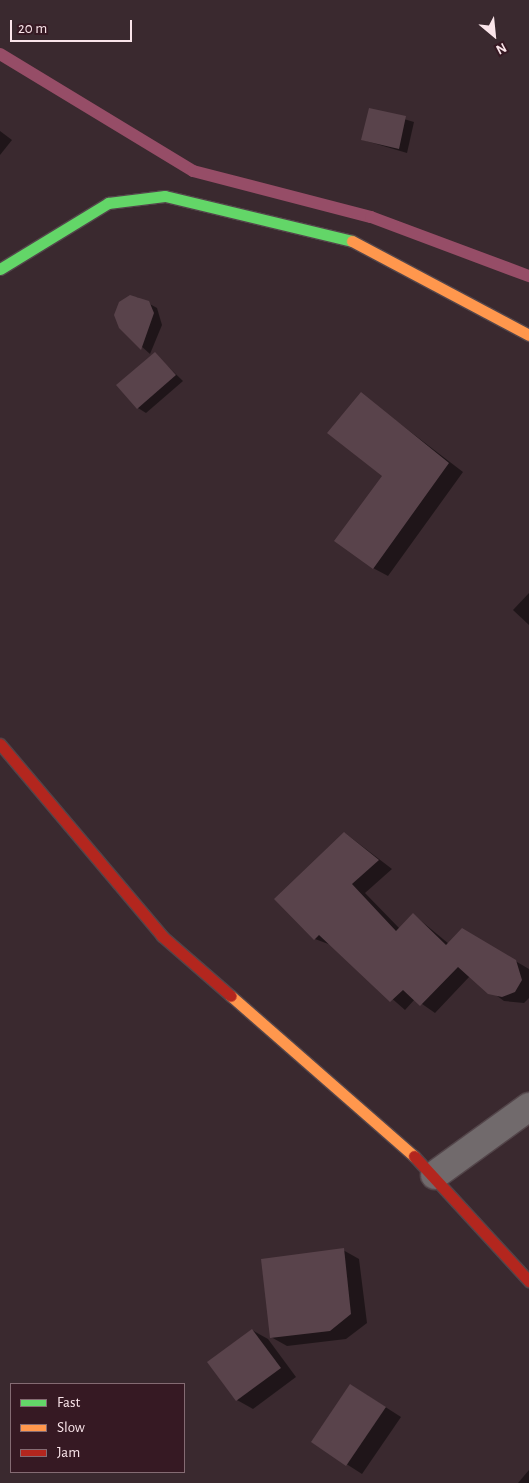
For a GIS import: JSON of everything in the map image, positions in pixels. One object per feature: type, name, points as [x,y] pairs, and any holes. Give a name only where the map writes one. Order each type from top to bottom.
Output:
[{"type":"street","points":[[0,268],[108,203],[165,196],[347,238],[529,335]]},
{"type":"street","points":[[2,751],[162,936],[435,1175],[529,1281]]},
{"type":"street","points":[[435,1175],[529,1107]]},
{"type":"building","points":[[369,108],[406,116],[399,149],[361,140]]},
{"type":"building","points":[[130,295],[149,301],[154,313],[141,350],[119,328],[114,315],[119,302]]},
{"type":"building","points":[[155,352],[176,375],[137,409],[116,385]]},
{"type":"building","points":[[361,392],[449,463],[373,569],[334,541],[382,476],[327,433]]},
{"type":"building","points":[[344,832],[379,860],[352,884],[396,931],[413,913],[446,945],[462,928],[516,960],[522,980],[515,992],[502,997],[488,994],[458,967],[420,1006],[403,990],[390,1002],[319,935],[314,940],[274,899]]},
{"type":"building","points":[[344,1248],[351,1314],[330,1331],[270,1338],[261,1259]]},
{"type":"building","points":[[252,1329],[281,1368],[236,1401],[207,1362]]},
{"type":"building","points":[[350,1384],[386,1407],[346,1466],[311,1442]]},
{"type":"waterway","points":[[0,54],[193,171],[371,217],[529,276]]},
{"type":"traffic: fast","points":[[0,269],[108,203],[165,196],[352,241]]},
{"type":"traffic: slow","points":[[352,241],[529,335]]},
{"type":"traffic: slow","points":[[231,996],[414,1156]]},
{"type":"traffic: jam","points":[[0,744],[162,936],[231,996]]},
{"type":"traffic: jam","points":[[414,1156],[529,1281]]}]
